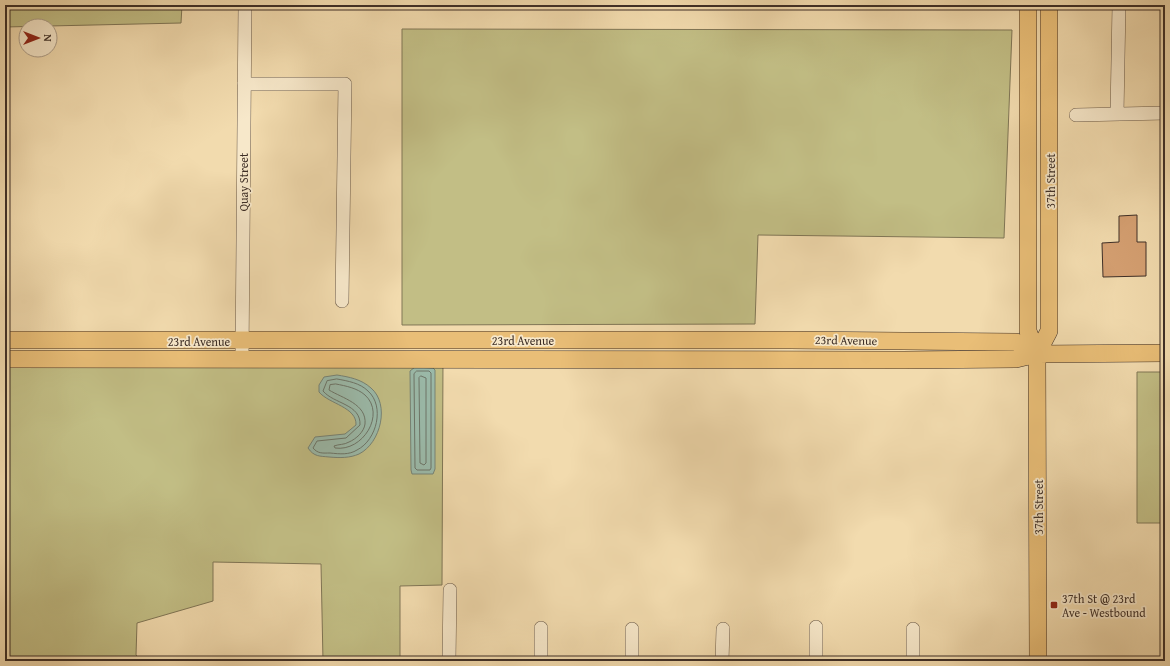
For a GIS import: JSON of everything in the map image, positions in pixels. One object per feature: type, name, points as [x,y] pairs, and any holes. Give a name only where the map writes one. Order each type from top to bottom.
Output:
[{"type":"main road","name":"37th Street","points":[[1028,5],[1028,331],[1037,354],[1038,661]]},
{"type":"main road","name":"37th Street","points":[[1037,354],[1049,331],[1049,5]]},
{"type":"main road","points":[[1028,48],[1049,47]]},
{"type":"main road","name":"23rd Avenue","points":[[5,340],[790,340],[1016,342],[1037,354]]},
{"type":"main road","name":"23rd Avenue","points":[[5,359],[1016,359],[1037,354],[1165,353]]},
{"type":"street","name":"Quay Street","points":[[242,359],[244,5]]},
{"type":"street","points":[[1118,114],[1119,5]]},
{"type":"street","points":[[244,84],[345,84],[342,301]]},
{"type":"street","points":[[1076,115],[1165,113]]},
{"type":"street","points":[[449,661],[450,590]]},
{"type":"street","points":[[816,627],[816,661]]},
{"type":"street","points":[[541,661],[542,628]]},
{"type":"street","points":[[632,629],[632,661]]},
{"type":"street","points":[[722,661],[723,629]]},
{"type":"street","points":[[913,629],[913,661]]},
{"type":"shaded area","points":[[5,5],[182,5],[181,23],[58,26],[58,18],[18,18],[18,27],[5,27]]},
{"type":"shaded area","points":[[402,29],[1012,30],[1004,238],[758,235],[755,324],[402,325]]},
{"type":"shaded area","points":[[443,359],[442,585],[400,586],[400,661],[323,661],[321,564],[213,562],[213,601],[137,623],[136,655],[142,661],[5,661],[5,361]]},
{"type":"shaded area","points":[[1137,372],[1165,372],[1165,523],[1137,523]]},
{"type":"water","points":[[415,367],[433,368],[435,370],[435,469],[433,474],[412,474],[411,470],[410,371]]},
{"type":"water","points":[[337,375],[359,380],[371,388],[377,395],[380,404],[380,423],[373,441],[367,449],[359,454],[341,458],[317,456],[308,448],[315,437],[345,434],[356,425],[352,414],[319,392],[319,385],[324,377]]},
{"type":"building","points":[[1137,215],[1137,242],[1146,242],[1146,276],[1103,277],[1102,243],[1119,242],[1119,216]]},
{"type":"place","name":"37th St @ 23rd Ave - Westbound","points":[[1054,605]]}]
